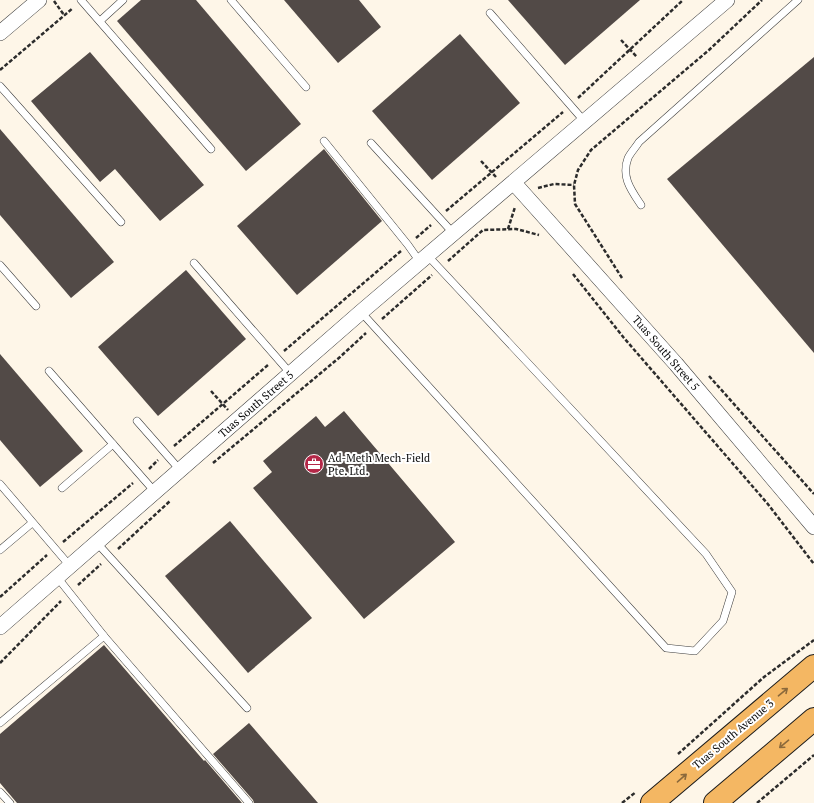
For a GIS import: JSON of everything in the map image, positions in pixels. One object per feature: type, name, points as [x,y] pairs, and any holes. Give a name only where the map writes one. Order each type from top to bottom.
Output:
[{"type":"main road","name":"Tuas South Avenue 3","points":[[646,796],[814,666]]},
{"type":"main road","points":[[715,803],[814,718]]},
{"type":"street","points":[[0,33],[39,0]]},
{"type":"street","name":"Tuas South Street 5","points":[[0,627],[361,312],[647,69],[723,1]]},
{"type":"street","name":"Tuas South Street 5","points":[[510,186],[676,364],[814,527]]},
{"type":"lane","points":[[81,0],[211,149]]},
{"type":"lane","points":[[100,21],[123,0]]},
{"type":"lane","points":[[231,0],[306,87]]},
{"type":"lane","points":[[641,205],[627,184],[626,171],[628,158],[639,142],[798,0]]},
{"type":"lane","points":[[490,13],[585,122]]},
{"type":"lane","points":[[0,86],[121,222]]},
{"type":"lane","points":[[324,141],[408,245],[424,259],[440,268],[706,554],[732,592],[723,621],[695,651],[666,648],[361,312]]},
{"type":"lane","points":[[370,143],[454,234]]},
{"type":"lane","points":[[194,263],[291,374]]},
{"type":"lane","points":[[0,265],[36,306]]},
{"type":"lane","points":[[49,371],[156,492]]},
{"type":"lane","points":[[137,421],[180,470]]},
{"type":"lane","points":[[62,488],[113,444]]},
{"type":"lane","points":[[0,484],[70,566]]},
{"type":"lane","points":[[0,550],[32,522]]},
{"type":"lane","points":[[97,543],[247,708]]},
{"type":"lane","points":[[57,577],[104,636],[249,803]]},
{"type":"lane","points":[[0,723],[104,636]]},
{"type":"lane","points":[[0,792],[10,803]]},
{"type":"path","points":[[53,0],[64,15]]},
{"type":"path","points":[[0,70],[81,0]]},
{"type":"path","points":[[0,597],[570,105],[631,50],[683,0]]},
{"type":"path","points":[[624,281],[575,204],[574,185],[578,170],[591,150],[709,50],[762,0]]},
{"type":"path","points":[[621,40],[647,69]]},
{"type":"path","points":[[482,161],[492,172],[510,186]]},
{"type":"path","points":[[209,468],[340,357],[484,230],[516,229],[542,235]]},
{"type":"path","points":[[571,272],[624,338],[768,503],[814,564]]},
{"type":"path","points":[[708,376],[814,494]]},
{"type":"path","points":[[212,392],[238,420]]},
{"type":"path","points":[[0,663],[70,593],[173,498]]},
{"type":"path","points":[[675,757],[764,677],[814,640]]},
{"type":"path","points":[[757,803],[814,755]]},
{"type":"path","points":[[622,803],[646,796]]},
{"type":"building","points":[[141,0],[196,0],[301,124],[246,171],[117,21]]},
{"type":"building","points":[[284,0],[359,0],[381,27],[338,63]]},
{"type":"building","points":[[508,0],[640,0],[565,65]]},
{"type":"building","points":[[460,34],[520,103],[432,180],[372,111]]},
{"type":"building","points":[[90,52],[204,185],[160,221],[115,169],[100,182],[31,101]]},
{"type":"building","points":[[814,57],[814,353],[667,179]]},
{"type":"building","points":[[0,129],[114,262],[71,298],[0,215]]},
{"type":"building","points":[[324,149],[382,221],[297,295],[237,226]]},
{"type":"building","points":[[186,270],[246,339],[158,416],[98,347]]},
{"type":"building","points":[[0,354],[83,451],[40,487],[0,440]]},
{"type":"building","points":[[344,411],[455,542],[364,619],[253,488],[272,472],[263,461],[316,416],[325,427]]},
{"type":"building","points":[[230,521],[312,618],[248,673],[165,576]]},
{"type":"building","points":[[104,645],[242,803],[17,803],[0,783],[0,734]]},
{"type":"building","points":[[249,723],[318,803],[254,803],[213,754]]},
{"type":"place","name":"Ad-Meth Mech-Field Pte. Ltd.","points":[[314,464]]}]
